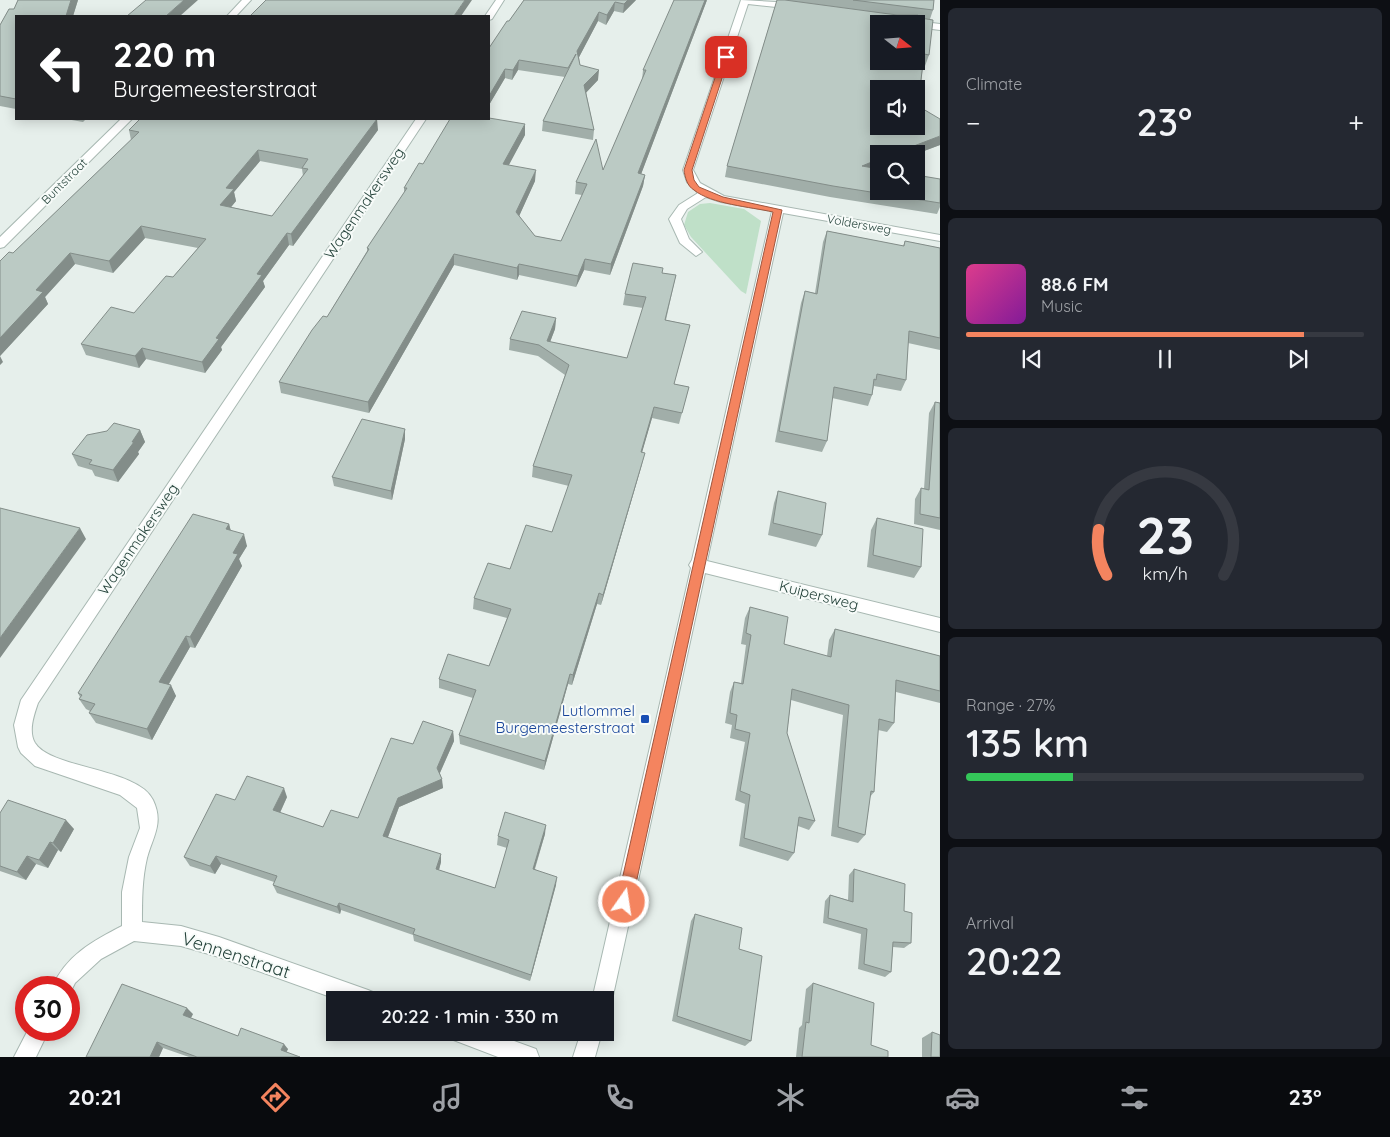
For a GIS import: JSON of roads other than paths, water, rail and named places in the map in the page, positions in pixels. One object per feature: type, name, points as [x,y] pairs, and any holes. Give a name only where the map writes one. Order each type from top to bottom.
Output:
[{"type":"street","points":[[231,15],[246,0]]},
{"type":"street","points":[[490,15],[500,0]]},
{"type":"street","points":[[705,193],[696,189],[690,180],[688,170],[745,0],[802,7]]},
{"type":"street","points":[[925,25],[940,27]]},
{"type":"street","name":"Buntstraat","points":[[0,244],[126,120]]},
{"type":"street","name":"Wagenmakersweg","points":[[132,931],[134,883],[138,857],[149,828],[145,803],[126,788],[41,760],[27,747],[23,724],[30,700],[420,120]]},
{"type":"street","points":[[696,252],[684,241],[675,220],[683,207],[705,193]]},
{"type":"street","name":"Voldersweg","points":[[705,193],[721,199],[778,210],[940,238]]},
{"type":"street","points":[[604,991],[697,565],[778,210]]},
{"type":"street","name":"Kuipersweg","points":[[697,565],[940,625]]},
{"type":"street","points":[[68,976],[94,952],[132,931]]},
{"type":"street","name":"Vennenstraat","points":[[132,931],[181,936],[219,947],[343,991]]},
{"type":"street","points":[[25,1057],[33,1041]]},
{"type":"street","points":[[483,1041],[528,1057]]},
{"type":"street","points":[[584,1057],[589,1041]]},
{"type":"place","name":"Lutlommel Burgemeesterstraat","points":[[645,719]]}]
